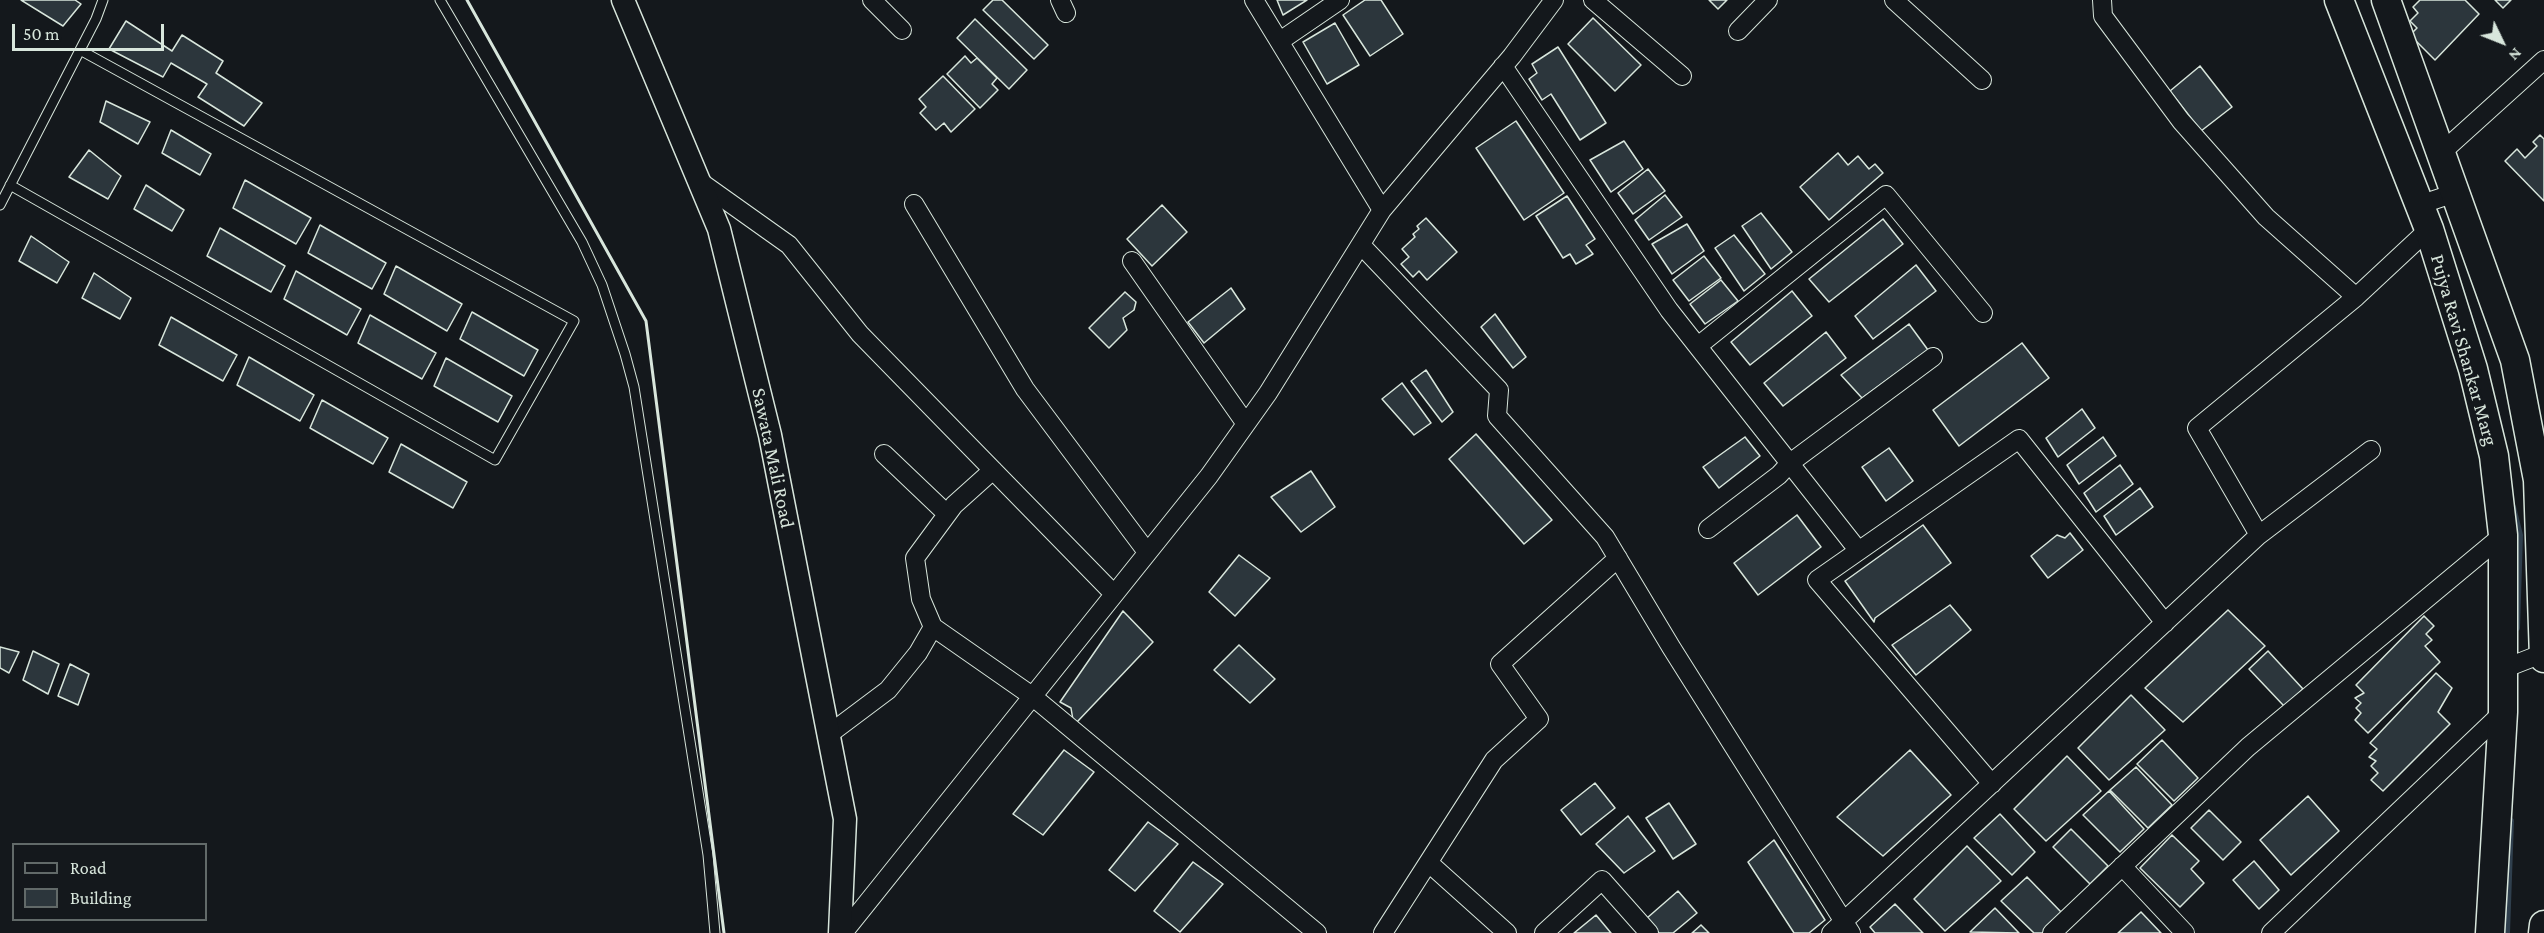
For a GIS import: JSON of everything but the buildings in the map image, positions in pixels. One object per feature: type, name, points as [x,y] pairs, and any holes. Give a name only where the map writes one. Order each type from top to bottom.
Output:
[{"type":"main road","name":"Pujya Ravi Shankar Marg","points":[[2339,0],[2424,217],[2476,380],[2494,456],[2503,535],[2504,712],[2490,933]]},
{"type":"main road","points":[[2386,0],[2515,360],[2531,418],[2538,480],[2544,658]]},
{"type":"main road","points":[[2543,933],[2544,925]]},
{"type":"street","name":"Sawata Mali Road","points":[[623,0],[718,229],[770,435],[845,819],[842,933]]},
{"type":"street","points":[[872,0],[902,30]]},
{"type":"street","points":[[1254,0],[1382,210]]},
{"type":"street","points":[[1280,41],[1340,0]]},
{"type":"street","points":[[842,933],[1209,476],[1268,393],[1382,210],[1503,66],[1554,0]]},
{"type":"street","points":[[1593,0],[1682,76]]},
{"type":"street","points":[[1738,31],[1768,0]]},
{"type":"street","points":[[1894,0],[1982,80]]},
{"type":"street","points":[[2102,0],[2103,16],[2181,121],[2266,218],[2356,297]]},
{"type":"street","points":[[2441,153],[2544,60]]},
{"type":"street","points":[[1503,66],[1669,310],[1858,550]]},
{"type":"street","points":[[699,181],[789,245],[860,334],[1114,594]]},
{"type":"street","points":[[2259,535],[2197,428],[2356,297],[2424,217],[2455,194]]},
{"type":"street","points":[[1698,346],[1886,195],[1983,313]]},
{"type":"street","points":[[914,204],[1025,389],[1147,552]]},
{"type":"street","points":[[1361,245],[1499,390],[1497,416],[1605,537],[1842,929],[1992,784],[2259,535],[2371,450]]},
{"type":"street","points":[[1132,261],[1246,424]]},
{"type":"street","points":[[1708,529],[1779,475],[1790,463],[1933,357]]},
{"type":"street","points":[[1992,784],[1817,580],[2019,439],[2165,622]]},
{"type":"street","points":[[884,454],[947,514]]},
{"type":"street","points":[[993,470],[954,505],[915,558],[921,599],[933,627],[1032,696],[1317,933]]},
{"type":"street","points":[[2052,933],[2248,747],[2503,535]]},
{"type":"street","points":[[1383,933],[1494,760],[1539,719],[1500,664],[1618,558]]},
{"type":"street","points":[[828,735],[888,690],[918,653],[933,627]]},
{"type":"street","points":[[2503,669],[2544,653]]},
{"type":"street","points":[[2271,933],[2504,712]]},
{"type":"street","points":[[1429,863],[1507,933]]},
{"type":"street","points":[[2122,866],[2185,933]]},
{"type":"street","points":[[1544,933],[1602,880],[1649,933]]},
{"type":"lane","points":[[0,205],[80,50],[103,0]]},
{"type":"lane","points":[[440,0],[582,242],[602,285],[625,354],[634,387],[708,855],[715,933]]},
{"type":"lane","points":[[10,186],[495,460],[574,321],[80,50]]},
{"type":"waterway","points":[[2513,507],[2520,535],[2517,628]]},
{"type":"waterway","points":[[2507,933],[2511,821]]},
{"type":"wall","points":[[467,0],[646,321],[724,933]]}]
